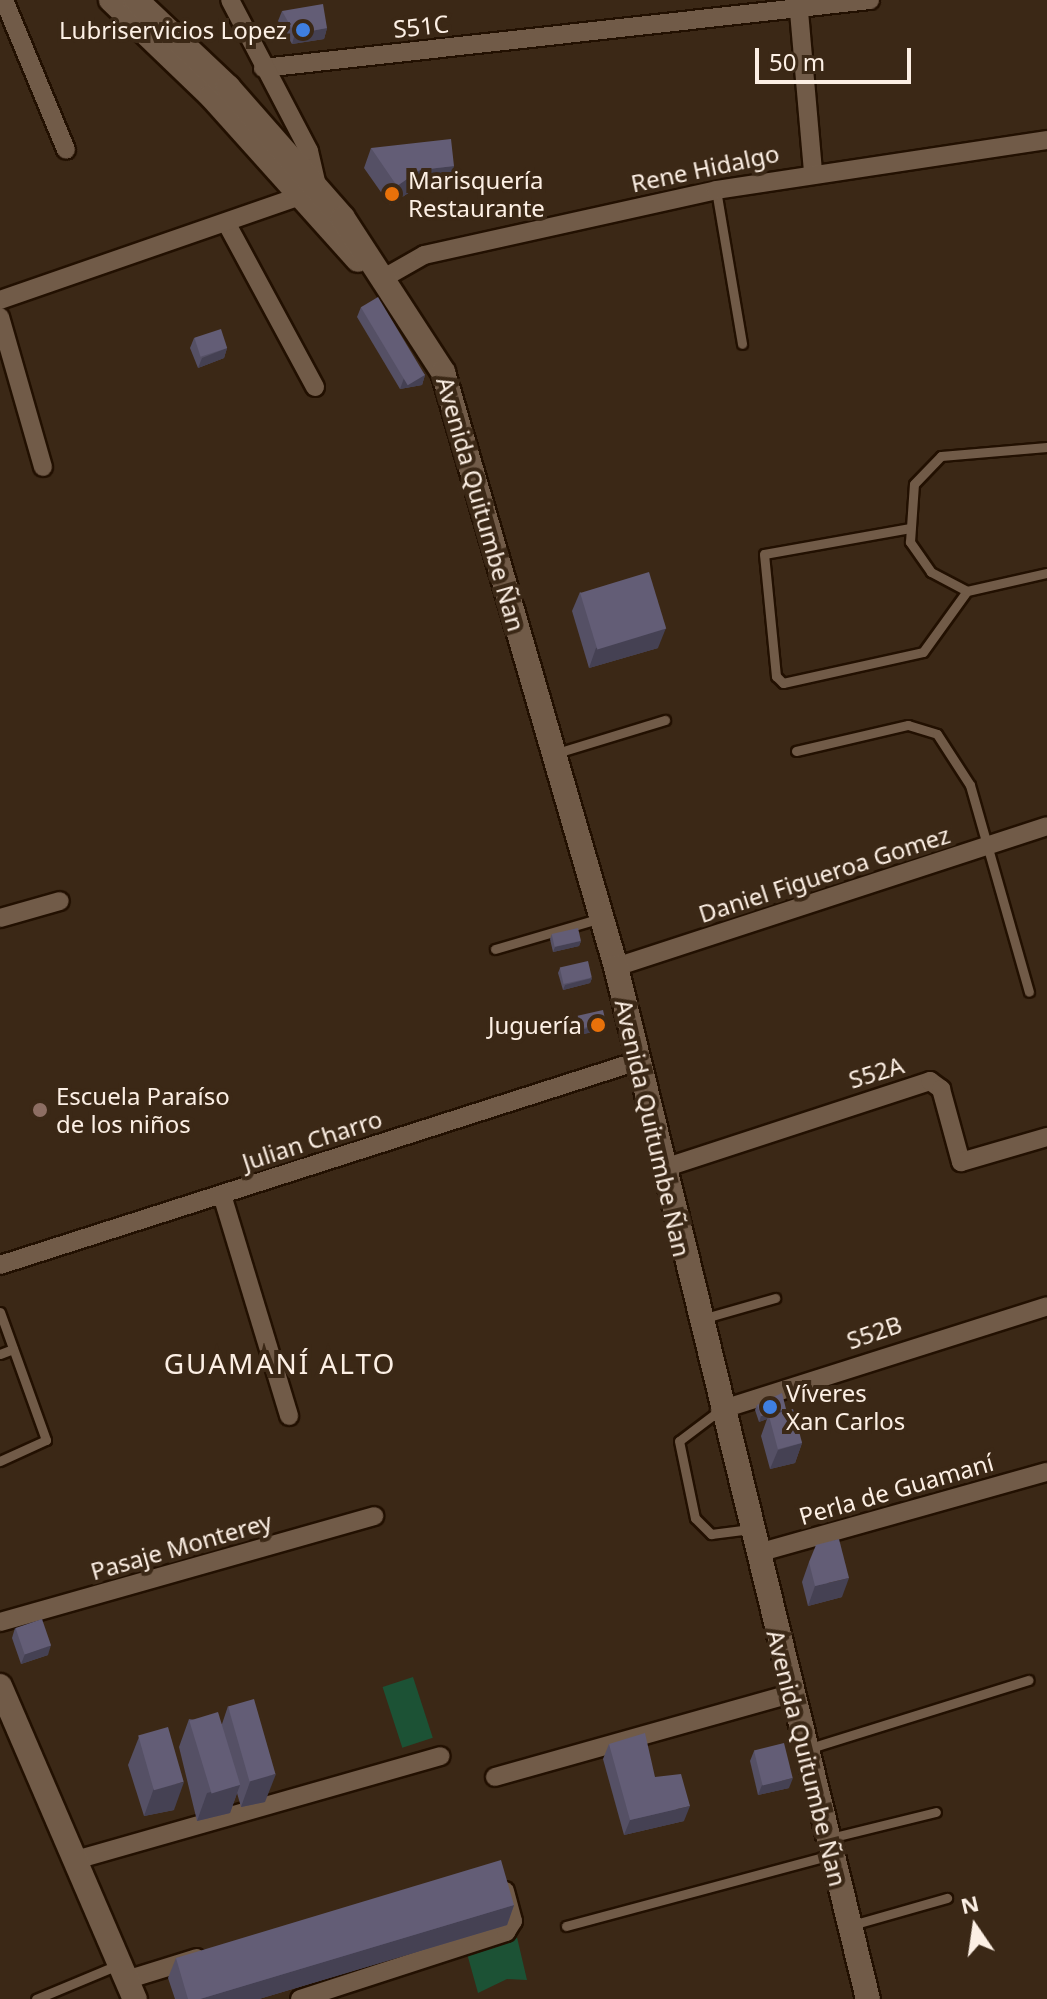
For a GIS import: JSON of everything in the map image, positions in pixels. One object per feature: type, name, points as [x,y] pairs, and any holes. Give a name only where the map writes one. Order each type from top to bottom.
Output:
[{"type":"street","points":[[4,0],[66,150]]},
{"type":"street","name":"Avenida Quitumbe Ñan","points":[[111,0],[310,194]]},
{"type":"street","name":"Avenida Quitumbe Ñan","points":[[136,0],[228,87],[310,194],[382,279],[443,372],[616,967],[697,1319],[758,1553],[864,1998]]},
{"type":"street","points":[[0,300],[228,226],[310,194],[309,151],[230,0]]},
{"type":"street","name":"S51C","points":[[263,68],[799,4],[870,0]]},
{"type":"street","points":[[799,4],[813,170]]},
{"type":"street","name":"Rene Hidalgo","points":[[382,279],[424,255],[716,190],[813,170],[1047,140]]},
{"type":"street","points":[[228,226],[315,387]]},
{"type":"street","points":[[0,317],[43,467]]},
{"type":"street","name":"Daniel Figueroa Gomez","points":[[616,967],[1047,826]]},
{"type":"street","points":[[0,918],[60,901]]},
{"type":"street","name":"Julian Charro","points":[[0,1265],[638,1061]]},
{"type":"street","name":"S52A","points":[[664,1168],[930,1081],[941,1089],[961,1162],[1047,1137]]},
{"type":"street","points":[[222,1195],[289,1416]]},
{"type":"street","name":"S52B","points":[[720,1410],[1047,1306]]},
{"type":"street","name":"Perla de Guamaní","points":[[758,1553],[1047,1472]]},
{"type":"street","name":"Pasaje Monterey","points":[[0,1622],[374,1516]]},
{"type":"street","points":[[0,1686],[127,1981],[225,1949]]},
{"type":"street","points":[[495,1777],[790,1694]]},
{"type":"street","points":[[76,1860],[440,1756]]},
{"type":"street","points":[[300,1999],[506,1932],[513,1921],[498,1871]]},
{"type":"lane","points":[[716,190],[742,344]]},
{"type":"lane","points":[[1047,447],[941,456],[914,484],[910,528],[931,572],[967,591],[1047,573]]},
{"type":"lane","points":[[910,528],[764,554],[776,676],[792,685],[923,652],[967,591]]},
{"type":"lane","points":[[554,754],[665,720]]},
{"type":"lane","points":[[796,751],[908,725],[937,734],[970,785],[1029,992]]},
{"type":"lane","points":[[495,949],[601,918]]},
{"type":"lane","points":[[697,1319],[775,1298]]},
{"type":"lane","points":[[0,1312],[46,1440],[0,1461]]},
{"type":"lane","points":[[0,1354],[13,1349]]},
{"type":"lane","points":[[720,1410],[679,1441],[695,1518],[711,1534],[751,1529]]},
{"type":"lane","points":[[804,1750],[1028,1680]]},
{"type":"lane","points":[[566,1926],[936,1812]]},
{"type":"lane","points":[[849,1926],[947,1898]]},
{"type":"lane","points":[[36,1999],[127,1981]]},
{"type":"green space","points":[[413,1677],[433,1738],[402,1748],[383,1687]]},
{"type":"green space","points":[[516,1933],[527,1980],[507,1979],[478,1993],[466,1950]]},
{"type":"building","points":[[323,4],[327,28],[295,34],[282,11]]},
{"type":"building","points":[[451,139],[454,166],[420,170],[397,186],[371,148]]},
{"type":"building","points":[[378,297],[425,375],[408,385],[361,307]]},
{"type":"building","points":[[221,329],[227,348],[201,357],[194,338]]},
{"type":"building","points":[[649,572],[666,628],[597,649],[580,593]]},
{"type":"building","points":[[578,928],[581,941],[555,947],[552,934]]},
{"type":"building","points":[[588,961],[592,978],[564,984],[560,968]]},
{"type":"building","points":[[603,1010],[606,1023],[581,1029],[578,1016]]},
{"type":"building","points":[[782,1393],[786,1409],[761,1416],[757,1405]]},
{"type":"building","points":[[793,1409],[802,1443],[778,1449],[769,1415]]},
{"type":"building","points":[[839,1539],[849,1578],[815,1586],[809,1562],[816,1545]]},
{"type":"building","points":[[42,1619],[51,1645],[25,1655],[16,1628]]},
{"type":"building","points":[[254,1699],[275,1774],[250,1781],[228,1706]]},
{"type":"building","points":[[218,1712],[240,1785],[212,1793],[189,1721]]},
{"type":"building","points":[[168,1727],[184,1782],[154,1790],[138,1736]]},
{"type":"building","points":[[645,1733],[655,1777],[681,1774],[690,1806],[630,1820],[609,1744]]},
{"type":"building","points":[[784,1743],[793,1778],[763,1785],[754,1750]]},
{"type":"building","points":[[501,1860],[514,1905],[200,1999],[188,1999],[176,1958]]},
{"type":"place","name":"Lubriservicios Lopez","points":[[303,30]]},
{"type":"place","name":"Marisquería Restaurante","points":[[392,194]]},
{"type":"place","name":"Juguería","points":[[598,1025]]},
{"type":"place","name":"Escuela Paraíso de los niños","points":[[40,1110]]},
{"type":"place","name":"Víveres Xan Carlos","points":[[770,1407]]},
{"type":"district","name":"GUAMANÍ ALTO","points":[[280,1363]]}]
